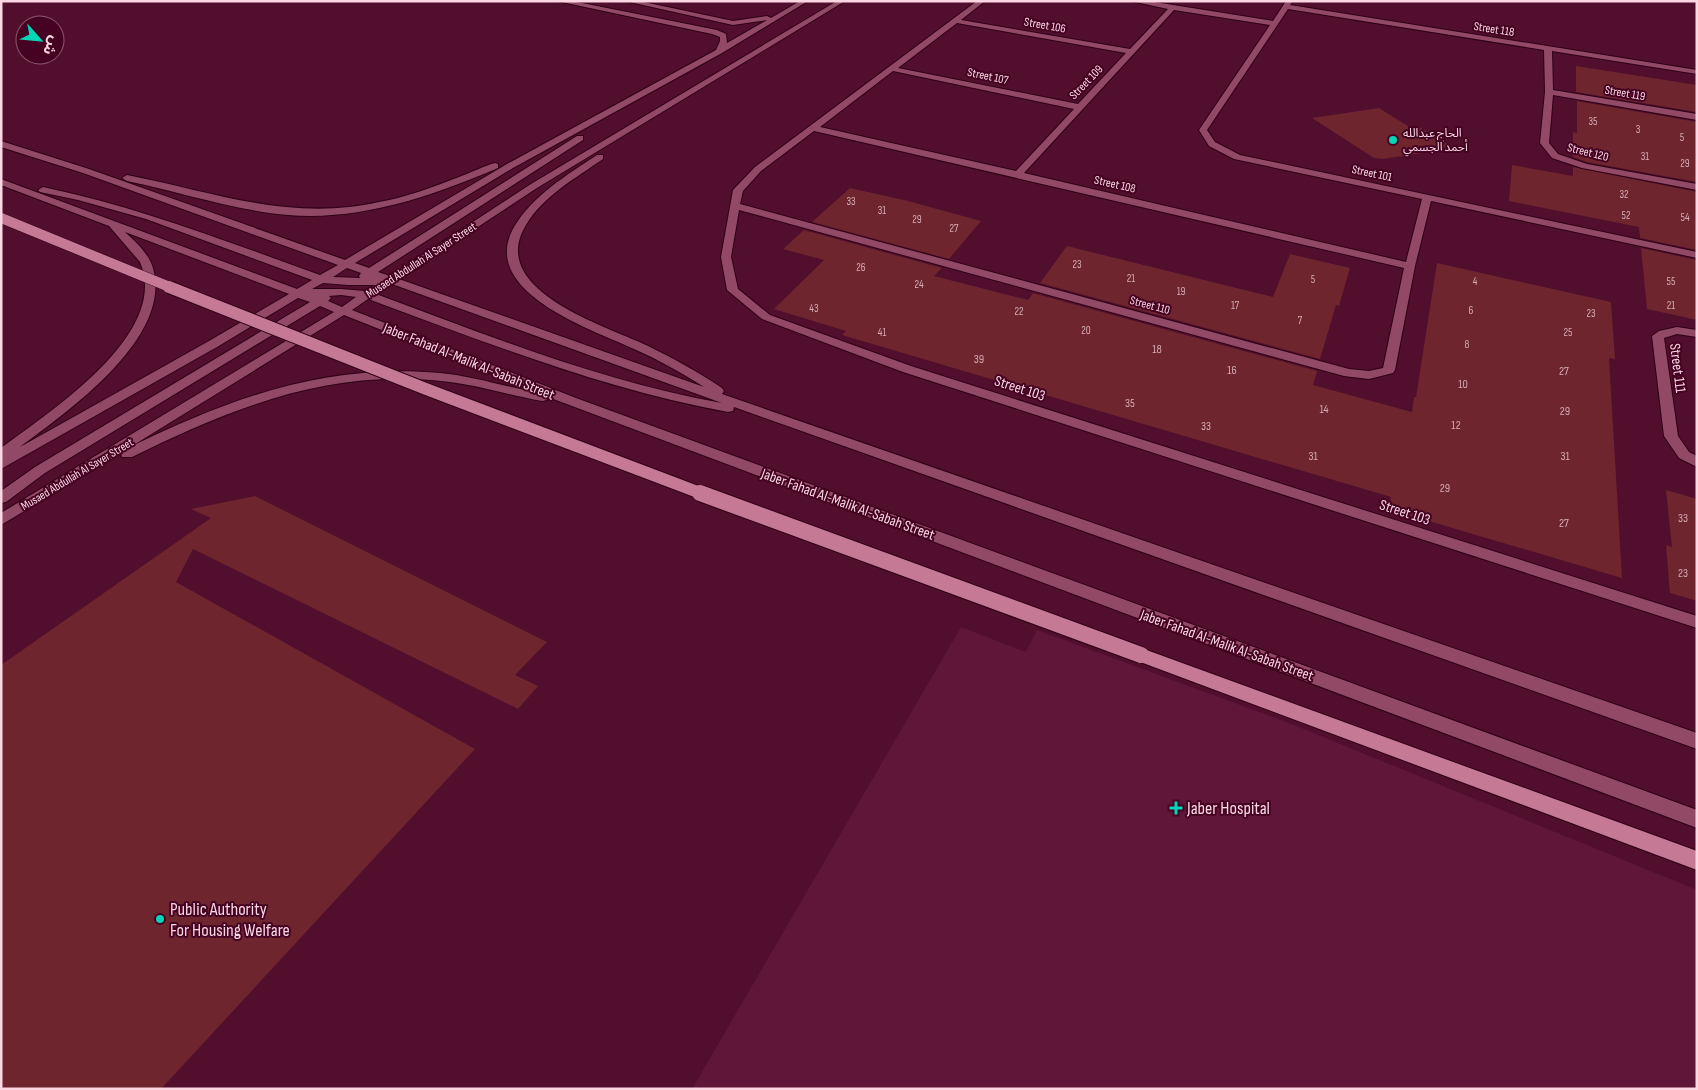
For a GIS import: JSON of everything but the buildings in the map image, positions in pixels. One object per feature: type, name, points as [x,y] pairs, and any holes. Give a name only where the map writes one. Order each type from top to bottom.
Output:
[{"type":"highway","points":[[1,218],[162,286],[547,437],[1697,861]]},
{"type":"street","points":[[560,1],[714,32],[723,36],[724,41],[719,51]]},
{"type":"street","points":[[628,1],[704,18],[733,22],[750,22],[792,9]]},
{"type":"street","points":[[672,1],[671,6],[680,13]]},
{"type":"street","points":[[1,464],[213,344],[552,143],[620,107],[806,1]]},
{"type":"street","name":"Musaed Abdullah Al Sayer Street","points":[[1,520],[343,311],[534,186],[842,1]]},
{"type":"street","name":"Street 103","points":[[982,1],[758,169],[738,190],[726,257],[733,290],[766,317],[916,372],[1697,622]]},
{"type":"street","points":[[1134,1],[1276,24]]},
{"type":"street","name":"Street 101","points":[[1289,4],[1203,130],[1212,144],[1237,157],[1697,255]]},
{"type":"street","name":"Street 118","points":[[1289,4],[1548,49],[1697,72]]},
{"type":"street","name":"Street 109","points":[[1018,174],[1172,8]]},
{"type":"street","points":[[687,26],[699,23],[704,18]]},
{"type":"street","name":"Street 106","points":[[955,22],[1132,52]]},
{"type":"street","name":"Street 120","points":[[1548,49],[1549,92],[1544,142],[1555,156],[1585,166],[1697,187]]},
{"type":"street","name":"Street 107","points":[[893,69],[1079,107]]},
{"type":"street","name":"Street 119","points":[[1549,92],[1697,117]]},
{"type":"street","points":[[343,311],[350,293],[357,282],[368,272],[569,146],[620,107]]},
{"type":"street","points":[[650,118],[531,211],[519,228],[513,245],[514,263],[522,280],[538,296],[574,316],[673,364],[738,404]]},
{"type":"street","name":"Street 108","points":[[813,128],[1410,266]]},
{"type":"street","points":[[86,171],[175,187],[257,207],[288,211],[325,212],[364,209],[405,201],[441,189],[552,143]]},
{"type":"street","points":[[1,144],[86,171],[738,404],[1697,741]]},
{"type":"street","name":"Jaber Fahad Al-Malik Al-Sabah Street","points":[[1,182],[297,293],[571,401],[1697,818]]},
{"type":"street","points":[[12,186],[66,194],[108,205],[320,279],[339,282],[390,280]]},
{"type":"street","name":"Street 110","points":[[734,205],[1348,373],[1369,375],[1389,370],[1410,266],[1427,198]]},
{"type":"street","points":[[1,455],[88,388],[111,365],[136,332],[148,308],[152,286],[148,267],[138,251],[110,222]]},
{"type":"street","points":[[1,498],[64,456],[320,302],[339,282],[345,264]]},
{"type":"street","points":[[297,293],[331,292],[367,295],[607,381],[684,400],[767,414]]},
{"type":"street","name":"Street 111","points":[[1697,334],[1680,330],[1658,336],[1671,436],[1684,455],[1697,462]]},
{"type":"street","points":[[45,494],[188,423],[270,392],[316,382],[360,376],[402,374],[442,377],[571,401]]},
{"type":"shaded area","name":"Jaber Hospital","points":[[961,627],[1026,652],[1037,630],[1294,725],[1697,890],[1697,1089],[692,1089]]},
{"type":"place","name":"الحاج عبدالله أحمد الجسمي","points":[[1393,140]]},
{"type":"place","name":"Jaber Hospital","points":[[1176,808]]},
{"type":"place","name":"Public Authority For Housing Welfare","points":[[160,919]]}]
